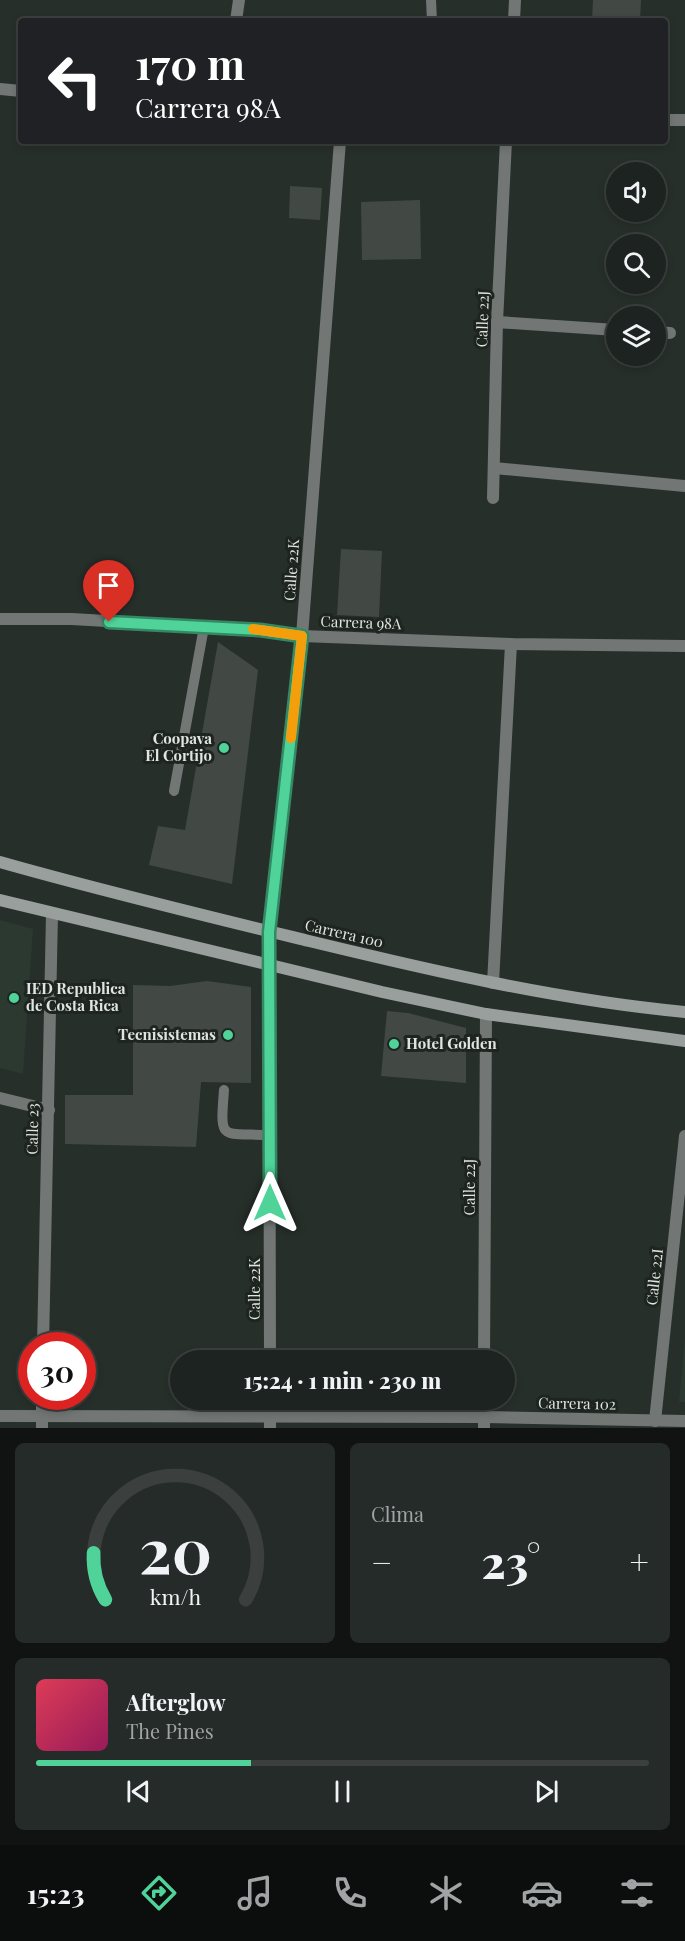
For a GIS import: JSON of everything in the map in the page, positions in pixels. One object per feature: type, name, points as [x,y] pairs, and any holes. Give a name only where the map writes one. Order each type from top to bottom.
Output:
[{"type":"main road","name":"Carrera 100","points":[[0,862],[104,892],[493,983],[685,1012]]},
{"type":"main road","points":[[0,900],[268,965],[486,1014],[685,1041]]},
{"type":"street","points":[[236,18],[239,0]]},
{"type":"street","points":[[514,18],[515,0]]},
{"type":"street","points":[[0,89],[18,91]]},
{"type":"street","points":[[668,120],[685,120]]},
{"type":"street","name":"Calle 22K","points":[[270,1350],[269,932],[302,636],[340,144]]},
{"type":"street","name":"Calle 22J","points":[[493,498],[497,322],[506,144]]},
{"type":"street","points":[[497,322],[606,329]]},
{"type":"street","points":[[666,333],[670,333]]},
{"type":"street","points":[[494,468],[685,486]]},
{"type":"street","name":"Carrera 98A","points":[[0,619],[72,619],[260,630],[302,636],[511,644],[685,646]]},
{"type":"street","points":[[493,983],[511,644]]},
{"type":"street","name":"Calle 23","points":[[43,1332],[52,914]]},
{"type":"street","name":"Calle 22J","points":[[484,1350],[486,1014]]},
{"type":"street","points":[[0,1098],[49,1110]]},
{"type":"street","name":"Calle 22I","points":[[655,1421],[685,1136]]},
{"type":"street","name":"Carrera 102","points":[[0,1416],[42,1422],[685,1421]]},
{"type":"lane","points":[[431,0],[432,18]]},
{"type":"lane","points":[[174,791],[204,627]]},
{"type":"lane","points":[[224,1090],[222,1125],[227,1133],[269,1135]]},
{"type":"shaded area","name":"IED Republica de Costa Rica","points":[[0,920],[33,929],[23,1074],[0,1068]]},
{"type":"shaded area","points":[[685,1338],[685,1402],[679,1402]]},
{"type":"building","points":[[593,0],[641,0],[640,18],[592,18]]},
{"type":"building","points":[[290,186],[322,188],[320,220],[289,218]]},
{"type":"building","points":[[420,200],[421,259],[362,260],[361,202]]},
{"type":"building","points":[[341,549],[382,551],[379,617],[337,615]]},
{"type":"building","name":"Coopava El Cortijo","points":[[218,642],[258,670],[232,884],[149,865],[158,826],[185,830]]},
{"type":"building","points":[[207,981],[251,987],[251,1083],[201,1082],[196,1147],[65,1144],[65,1095],[133,1095],[133,985],[170,986]]},
{"type":"building","points":[[387,1011],[408,1013],[466,1028],[466,1083],[381,1076]]},
{"type":"slow traffic","points":[[253,629],[302,636],[291,738]]},
{"type":"place","name":"Coopava El Cortijo","points":[[224,748]]},
{"type":"place","name":"IED Republica de Costa Rica","points":[[14,998]]},
{"type":"place","name":"Tecnisistemas","points":[[228,1035]]},
{"type":"place","name":"Hotel Golden","points":[[394,1044]]},
{"type":"route","points":[[109,622],[260,630],[302,636],[269,932],[270,1203]]}]
